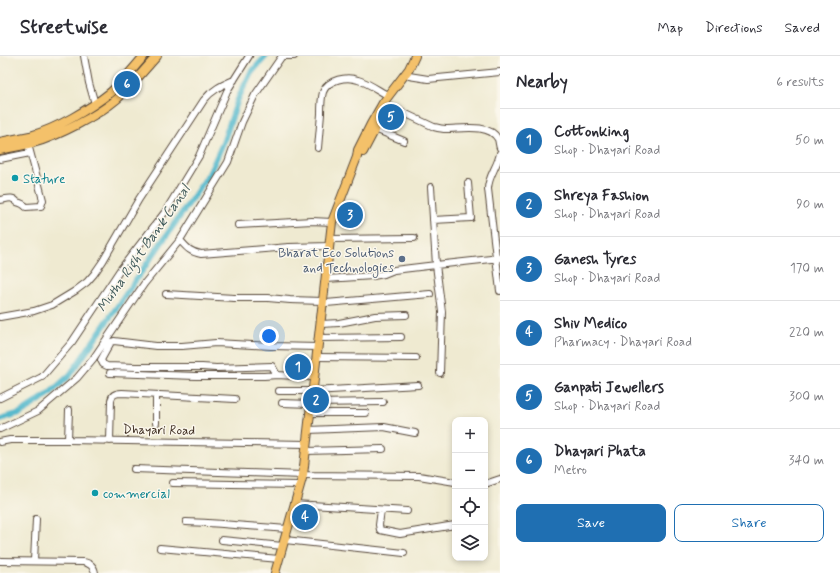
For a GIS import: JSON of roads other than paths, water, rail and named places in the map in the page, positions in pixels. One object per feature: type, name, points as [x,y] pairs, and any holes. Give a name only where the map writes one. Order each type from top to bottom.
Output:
[{"type":"main road","points":[[0,142],[44,131],[60,124],[95,104],[111,92],[144,56]]},
{"type":"main road","points":[[0,150],[40,140],[82,122],[108,105],[128,89],[155,58],[161,56]]},
{"type":"main road","points":[[275,573],[303,475],[332,222],[357,157],[358,150],[371,124],[415,67],[414,57]]},
{"type":"main road","points":[[357,157],[363,152],[389,96],[409,69],[414,57]]},
{"type":"street","points":[[84,56],[95,104]]},
{"type":"street","points":[[0,398],[42,377],[72,342],[120,270],[165,212],[199,156],[227,91],[249,56]]},
{"type":"street","points":[[0,429],[38,411],[77,378],[93,359],[144,284],[180,240],[228,162],[242,122],[255,95],[282,56],[294,56]]},
{"type":"street","points":[[409,76],[428,79],[500,72]]},
{"type":"street","points":[[318,148],[322,101],[324,91],[327,86],[337,80],[351,78],[360,80],[389,96]]},
{"type":"street","points":[[0,316],[34,311],[52,305],[87,282],[103,261],[139,200],[209,93],[215,88],[234,79]]},
{"type":"street","points":[[386,104],[440,129],[482,129],[492,133],[497,138],[500,148]]},
{"type":"street","points":[[375,129],[404,141]]},
{"type":"street","points":[[0,200],[10,198],[21,203],[26,208],[41,206],[43,200],[28,144]]},
{"type":"street","points":[[0,159],[30,153]]},
{"type":"street","points":[[500,153],[499,160],[488,184],[498,258],[500,291]]},
{"type":"street","points":[[433,220],[471,218],[468,183]]},
{"type":"street","points":[[431,187],[436,265],[442,312],[440,373]]},
{"type":"street","points":[[238,224],[312,221],[332,222]]},
{"type":"street","points":[[180,240],[194,253],[201,254],[330,243],[414,238]]},
{"type":"street","points":[[326,279],[373,276],[394,270],[498,258]]},
{"type":"street","points":[[166,294],[323,301],[326,303],[430,294]]},
{"type":"street","points":[[320,324],[338,323],[375,316],[406,315]]},
{"type":"street","points":[[319,338],[401,337]]},
{"type":"street","points":[[277,375],[272,366],[216,368],[107,366],[103,364],[101,360],[110,342],[114,341],[156,346],[182,346],[216,343],[318,347]]},
{"type":"street","points":[[317,357],[416,358]]},
{"type":"street","points":[[110,373],[277,375],[314,377]]},
{"type":"street","points":[[279,390],[313,391],[418,385]]},
{"type":"street","points":[[110,440],[111,400],[113,395],[117,393],[235,399]]},
{"type":"street","points":[[156,395],[156,423]]},
{"type":"street","points":[[282,403],[311,404],[384,402]]},
{"type":"street","points":[[68,440],[70,410]]},
{"type":"street","points":[[310,414],[366,413]]},
{"type":"street","points":[[308,430],[384,427],[415,433]]},
{"type":"street","name":"Dhayari Road","points":[[0,442],[10,440],[110,440],[383,449]]},
{"type":"street","points":[[134,469],[303,475],[419,476],[452,482]]},
{"type":"street","points":[[488,483],[500,479]]},
{"type":"street","points":[[173,483],[300,485]]},
{"type":"street","points":[[295,504],[407,511]]},
{"type":"street","points":[[381,510],[379,525],[380,530],[400,534],[452,526]]},
{"type":"street","points":[[34,561],[36,519]]},
{"type":"street","points":[[186,522],[219,523],[249,527],[288,529]]},
{"type":"street","points":[[222,540],[284,543],[404,553]]},
{"type":"street","points":[[160,548],[279,559]]},
{"type":"street","points":[[0,561],[83,562],[92,565],[96,573]]},
{"type":"waterway","name":"Mutha Right Bank Canal","points":[[0,419],[20,413],[49,394],[70,375],[209,174],[223,143],[238,99],[250,74],[266,56]]},
{"type":"place","name":"Dhayari Phata","points":[[127,84]]},
{"type":"place","name":"Ganpati Jewellers","points":[[391,117]]},
{"type":"place","name":"Stature","points":[[15,178]]},
{"type":"place","name":"Ganesh Tyres","points":[[350,215]]},
{"type":"place","name":"Bharat Eco Solutions and Technologies","points":[[402,259]]},
{"type":"place","name":"Cottonking","points":[[298,367]]},
{"type":"place","name":"Shreya Fashion","points":[[316,400]]},
{"type":"place","name":"commercial","points":[[95,493]]},
{"type":"place","name":"Shiv Medico","points":[[305,517]]}]
